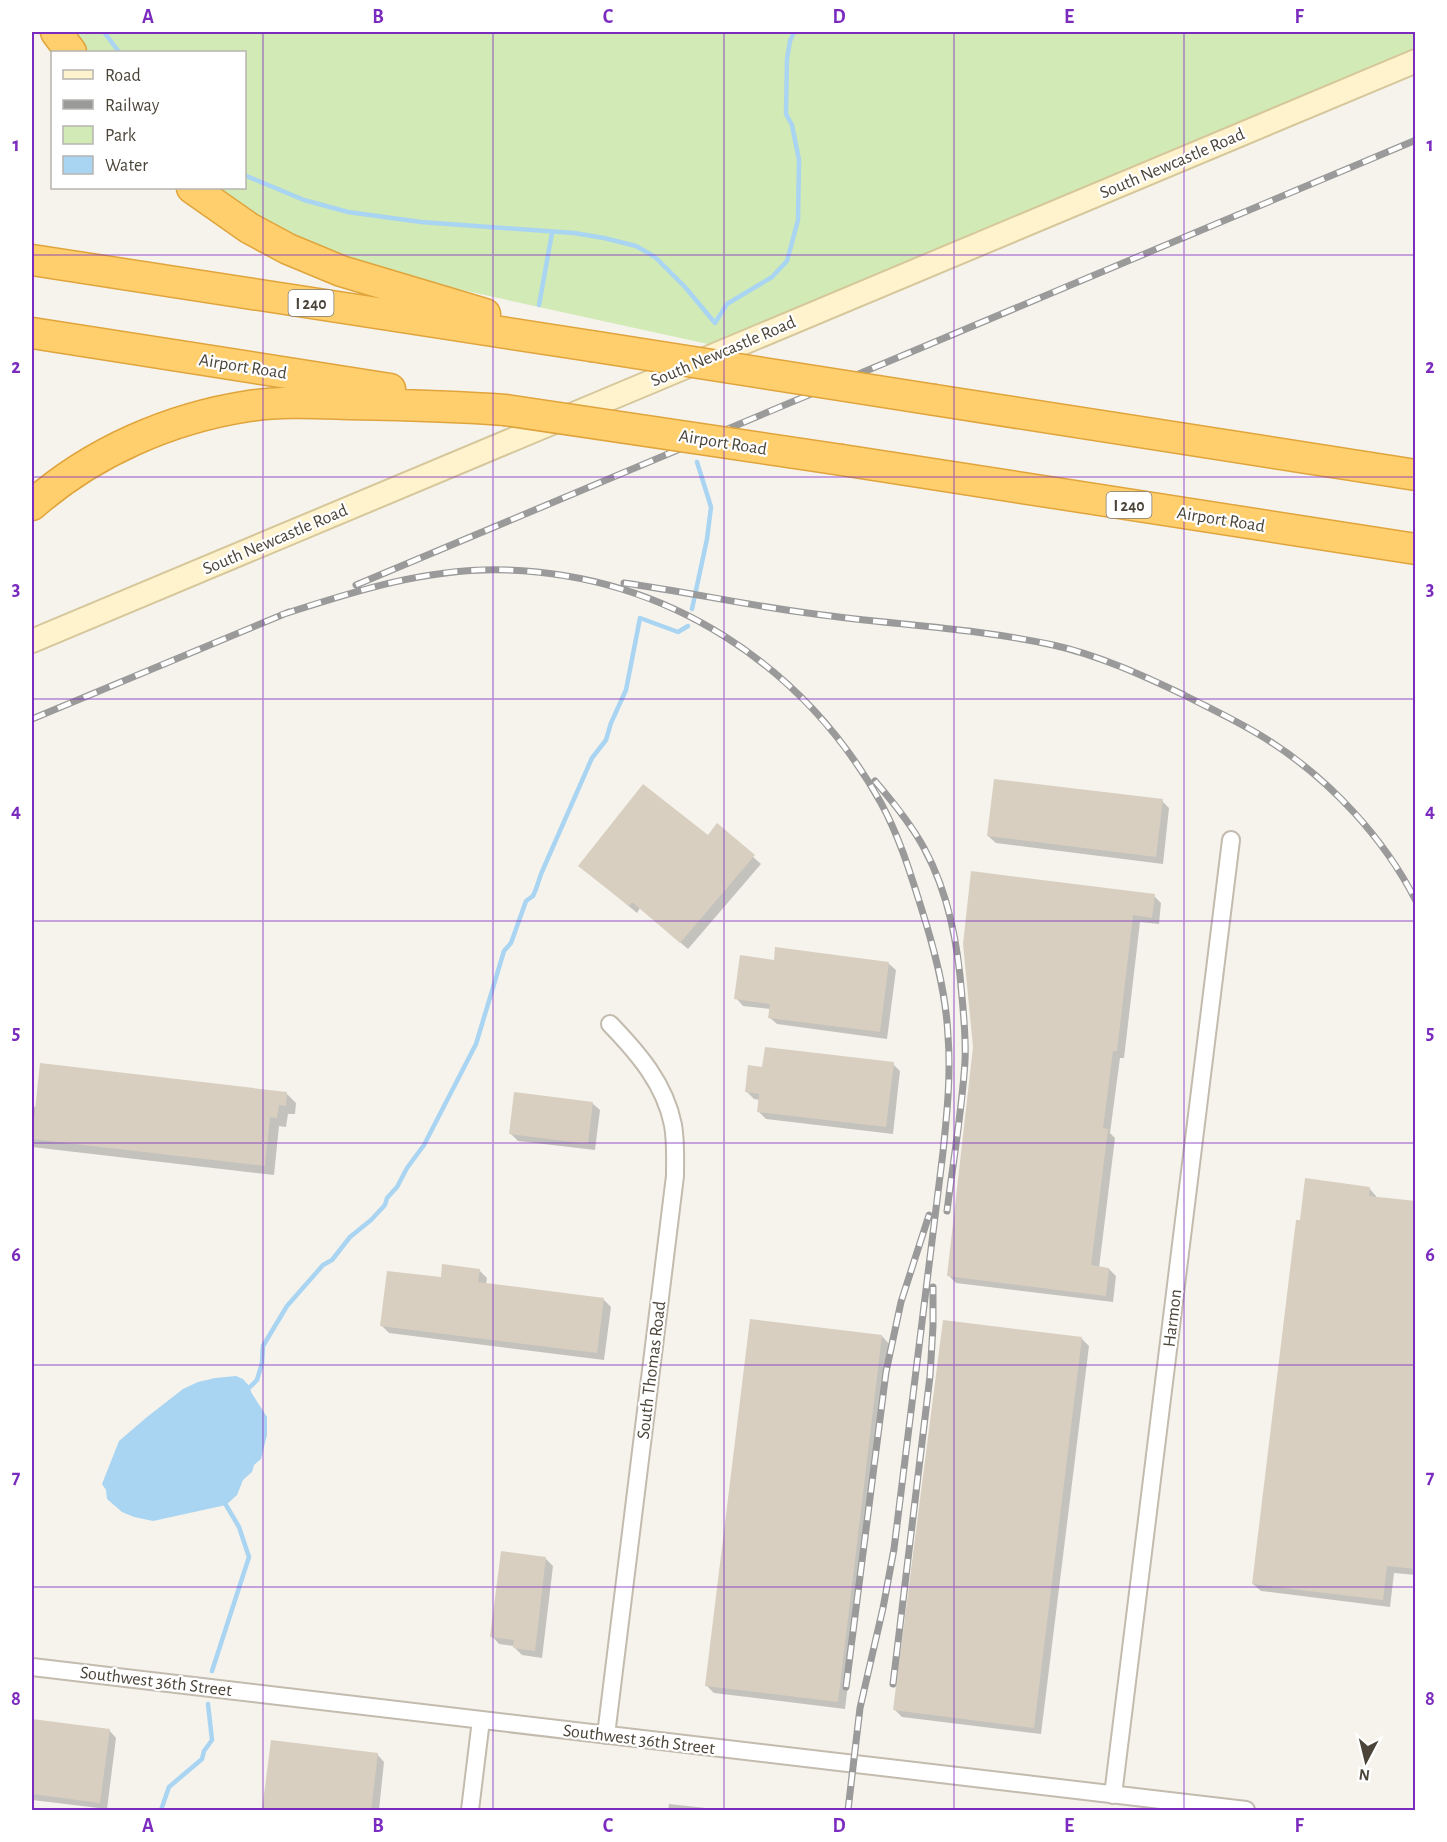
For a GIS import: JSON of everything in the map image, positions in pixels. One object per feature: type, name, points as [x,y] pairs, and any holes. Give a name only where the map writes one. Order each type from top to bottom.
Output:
[{"type":"highway","points":[[56,32],[70,51]]},
{"type":"highway","points":[[193,189],[249,228],[288,249],[341,271],[591,346]]},
{"type":"highway","name":"I 240","points":[[32,261],[1416,475]]},
{"type":"highway","name":"Airport Road","points":[[32,333],[447,402],[842,460],[1416,549]]},
{"type":"highway","points":[[32,505],[70,476],[141,436],[215,412],[283,403],[447,402]]},
{"type":"street","name":"South Newcastle Road","points":[[32,640],[1416,61]]},
{"type":"street","name":"Harmon","points":[[1113,1796],[1231,840]]},
{"type":"street","name":"South Thomas Road","points":[[606,1735],[675,1176],[673,1124],[666,1101],[641,1056],[610,1024]]},
{"type":"street","name":"Southwest 36th Street","points":[[32,1667],[1113,1796],[1139,1804],[1246,1810]]},
{"type":"street","points":[[470,1810],[481,1720]]},
{"type":"green space","points":[[67,32],[1415,32],[1416,53],[717,346],[343,264],[207,189],[246,189],[246,51],[81,51]]},
{"type":"water","points":[[236,1376],[243,1379],[250,1387],[267,1417],[267,1435],[261,1459],[243,1480],[237,1495],[226,1505],[153,1521],[122,1512],[107,1499],[106,1490],[102,1484],[119,1441],[183,1389],[198,1382]]},
{"type":"building","points":[[994,779],[1163,799],[1156,857],[987,836]]},
{"type":"building","points":[[643,784],[708,835],[717,823],[755,855],[680,943],[632,902],[629,906],[578,866]]},
{"type":"building","points":[[971,871],[1155,894],[1152,918],[1133,915],[1117,1051],[1113,1051],[1103,1128],[1108,1129],[1091,1265],[1109,1268],[1106,1296],[947,1276],[973,1047],[963,944]]},
{"type":"building","points":[[775,947],[889,962],[880,1032],[768,1018],[770,1004],[734,999],[740,955],[774,960]]},
{"type":"building","points":[[765,1047],[894,1062],[886,1127],[757,1112],[759,1094],[745,1092],[748,1065],[762,1067]]},
{"type":"building","points":[[40,1063],[287,1092],[286,1106],[279,1105],[277,1118],[270,1117],[265,1166],[32,1139]]},
{"type":"building","points":[[514,1092],[593,1102],[588,1144],[509,1134]]},
{"type":"building","points":[[1305,1178],[1370,1187],[1369,1196],[1416,1201],[1416,1569],[1387,1566],[1383,1600],[1252,1584],[1296,1220],[1300,1220]]},
{"type":"building","points":[[442,1264],[480,1269],[478,1282],[604,1298],[597,1353],[380,1326],[387,1271],[441,1277]]},
{"type":"building","points":[[750,1319],[882,1335],[838,1702],[705,1686]]},
{"type":"building","points":[[943,1320],[1082,1337],[1034,1728],[893,1710]]},
{"type":"building","points":[[501,1551],[546,1557],[535,1651],[513,1648],[514,1640],[490,1637]]},
{"type":"building","points":[[32,1719],[110,1729],[100,1803],[32,1794]]},
{"type":"building","points":[[271,1740],[378,1753],[371,1810],[262,1810]]},
{"type":"waterway","points":[[104,32],[118,51]]},
{"type":"waterway","points":[[246,176],[304,200],[348,212],[421,222],[574,233],[636,246],[655,257],[685,287],[715,323],[727,304],[772,277],[787,261],[798,220],[799,160],[792,125],[786,114],[787,59],[794,32]]},
{"type":"waterway","points":[[539,305],[552,233]]},
{"type":"waterway","points":[[692,609],[707,539],[711,507],[697,462]]},
{"type":"waterway","points":[[250,1387],[257,1380],[262,1363],[263,1346],[287,1306],[323,1265],[332,1260],[350,1237],[385,1205],[387,1198],[397,1187],[407,1168],[424,1145],[476,1044],[504,951],[511,943],[526,901],[533,896],[592,758],[606,740],[626,690],[640,618],[678,632],[688,626]]},
{"type":"waterway","points":[[212,1671],[249,1557],[239,1527],[226,1505]]},
{"type":"waterway","points":[[161,1810],[169,1787],[202,1759],[204,1751],[212,1740],[208,1704]]},
{"type":"railway","points":[[356,585],[1416,140]]},
{"type":"railway","points":[[281,615],[365,589],[450,572],[508,570],[567,576],[623,590],[676,610],[726,637],[771,670],[813,709],[849,754],[881,803],[899,841],[913,881],[939,970],[947,1020],[949,1080],[943,1152],[894,1549],[860,1708],[848,1810]]},
{"type":"railway","points":[[624,583],[791,611],[1024,639],[1070,649],[1120,666],[1228,717],[1261,735],[1293,757],[1335,793],[1372,833],[1416,901]]},
{"type":"railway","points":[[32,719],[289,612]]},
{"type":"railway","points":[[875,781],[913,830],[933,865],[946,902],[955,939],[965,1029],[965,1053],[962,1099],[947,1211]]},
{"type":"railway","points":[[846,1687],[886,1372],[901,1302],[929,1215]]},
{"type":"railway","points":[[893,1684],[930,1376],[933,1287]]}]
